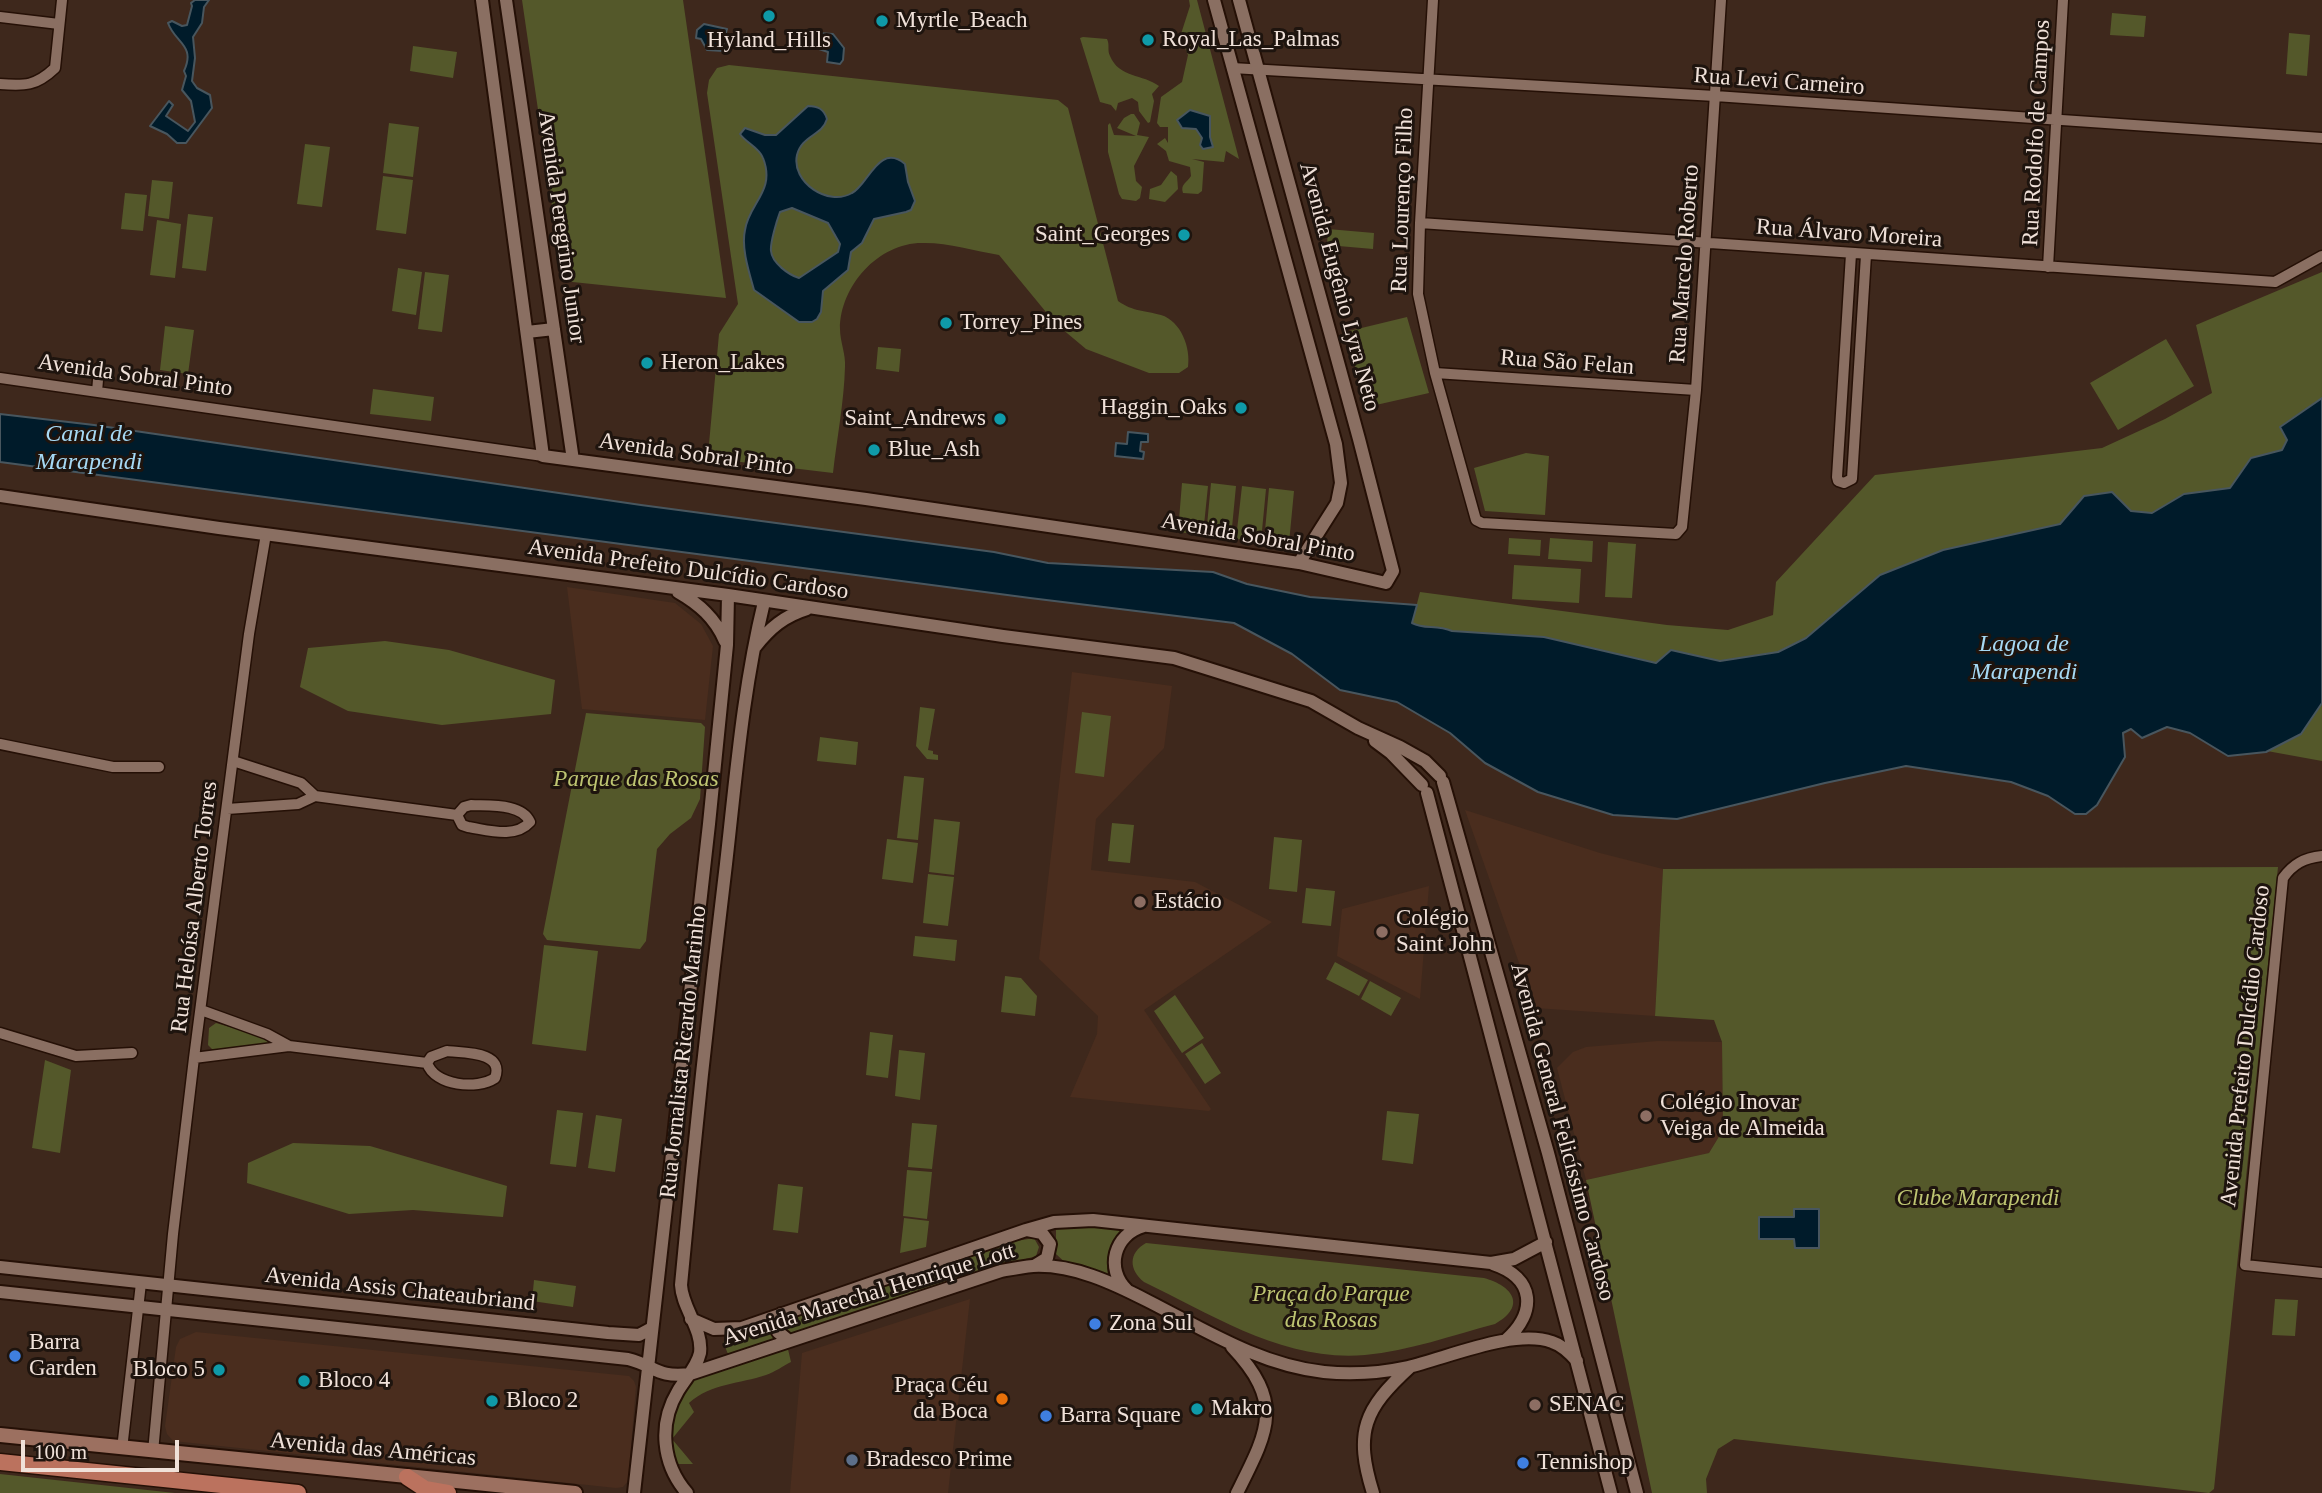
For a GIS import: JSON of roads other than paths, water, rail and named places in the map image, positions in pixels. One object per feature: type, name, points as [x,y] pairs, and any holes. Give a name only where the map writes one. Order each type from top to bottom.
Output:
[{"type":"highway","points":[[0,1462],[298,1493]]},
{"type":"highway","points":[[407,1477],[425,1489],[448,1493]]},
{"type":"main road","name":"Avenida das Américas","points":[[0,1435],[575,1493]]},
{"type":"street","points":[[0,84],[23,86],[42,80],[55,68],[62,0]]},
{"type":"street","name":"Avenida Peregrino Junior","points":[[482,0],[543,456]]},
{"type":"street","name":"Avenida Peregrino Junior","points":[[506,0],[573,460]]},
{"type":"street","name":"Avenida Eugênio Lyra Neto","points":[[1214,0],[1336,444],[1341,483],[1338,503],[1299,563]]},
{"type":"street","name":"Avenida Eugênio Lyra Neto","points":[[1239,0],[1393,571],[1386,583]]},
{"type":"street","name":"Rua Lourenço Filho","points":[[1433,0],[1420,223],[1419,302],[1435,373],[1475,520],[1506,525],[1676,534],[1681,530]]},
{"type":"street","name":"Rua Marcelo Roberto","points":[[1681,530],[1696,390],[1721,0]]},
{"type":"street","name":"Rua Rodolfo de Campos","points":[[2049,267],[2063,0]]},
{"type":"street","points":[[0,17],[59,24]]},
{"type":"street","name":"Rua Levi Carneiro","points":[[1232,68],[1715,96],[2322,138]]},
{"type":"street","points":[[506,171],[532,168]]},
{"type":"street","name":"Rua Álvaro Moreira","points":[[1420,223],[2275,282],[2322,256]]},
{"type":"street","points":[[1283,251],[1306,245]]},
{"type":"street","points":[[1851,254],[1837,477],[1838,481],[1844,483],[1852,479],[1866,255]]},
{"type":"street","points":[[527,332],[554,329]]},
{"type":"street","points":[[97,392],[99,368]]},
{"type":"street","name":"Rua São Felan","points":[[1435,373],[1696,390]]},
{"type":"street","name":"Avenida Sobral Pinto","points":[[0,378],[543,456],[866,499],[1299,563],[1386,583]]},
{"type":"street","points":[[1336,444],[1349,444],[1359,439]]},
{"type":"street","name":"Avenida Prefeito Dulcídio Cardoso","points":[[0,496],[1174,658],[1311,701],[1358,728]]},
{"type":"street","name":"Rua Heloísa Alberto Torres","points":[[153,1452],[194,1058],[249,634],[266,534]]},
{"type":"street","points":[[672,588],[713,619],[727,645]]},
{"type":"street","name":"Rua Jornalista Ricardo Marinho","points":[[634,1493],[709,824],[727,645],[728,595]]},
{"type":"street","name":"Rua Jornalista Ricardo Marinho","points":[[687,1493],[671,1468],[665,1447],[665,1434],[668,1413],[700,1353],[698,1332],[682,1295],[681,1285],[710,996],[745,703],[764,602]]},
{"type":"street","points":[[753,650],[765,634],[784,617],[810,608]]},
{"type":"street","points":[[720,701],[745,703]]},
{"type":"street","points":[[1358,728],[1425,761],[1441,779],[1440,792],[1434,794],[1425,789]]},
{"type":"street","name":"Avenida General Felicíssimo Cardoso","points":[[1358,728],[1391,753],[1425,789],[1611,1493]]},
{"type":"street","points":[[0,744],[113,767],[159,767]]},
{"type":"street","points":[[233,761],[301,783],[314,796]]},
{"type":"street","name":"Avenida General Felicíssimo Cardoso","points":[[1441,779],[1509,1015],[1637,1493]]},
{"type":"street","points":[[227,809],[298,804],[314,796],[457,815]]},
{"type":"street","points":[[471,804],[515,809],[523,812],[530,822],[519,832],[511,832],[468,827],[462,825],[457,815],[471,804]]},
{"type":"street","points":[[709,824],[730,827]]},
{"type":"street","name":"Avenida Prefeito Dulcídio Cardoso","points":[[2322,856],[2301,861],[2290,868],[2283,878],[2245,1265],[2322,1273]]},
{"type":"street","points":[[1463,930],[1463,923],[1469,918],[1478,918],[1483,922]]},
{"type":"street","points":[[690,995],[710,996]]},
{"type":"street","points":[[201,1010],[267,1034],[289,1046]]},
{"type":"street","points":[[1488,1022],[1492,1026],[1500,1026],[1506,1022],[1509,1015]]},
{"type":"street","points":[[0,1033],[76,1056],[132,1053]]},
{"type":"street","points":[[194,1058],[289,1046],[427,1063]]},
{"type":"street","points":[[447,1051],[482,1055],[495,1064],[498,1071],[495,1078],[478,1085],[447,1081],[429,1070],[427,1063],[431,1057],[447,1051]]},
{"type":"street","points":[[1527,1171],[1530,1166],[1540,1161],[1550,1165]]},
{"type":"street","points":[[670,1178],[682,1174],[691,1181]]},
{"type":"street","name":"Avenida Marechal Henrique Lott","points":[[691,1319],[714,1329],[742,1328],[1026,1230],[1070,1221],[1148,1225],[1491,1263],[1514,1259],[1546,1242]]},
{"type":"street","points":[[1128,1291],[1116,1275],[1115,1254],[1126,1235],[1136,1228],[1148,1225]]},
{"type":"street","points":[[1026,1230],[1042,1233],[1050,1244],[1047,1258],[1034,1266]]},
{"type":"street","points":[[1491,1263],[1515,1274],[1524,1286],[1528,1300],[1526,1315],[1519,1328],[1506,1340]]},
{"type":"street","name":"Avenida Marechal Henrique Lott","points":[[649,1367],[667,1375],[690,1374],[1002,1271],[1034,1266],[1093,1276],[1270,1360],[1312,1370],[1361,1373],[1411,1366],[1506,1340],[1528,1337],[1555,1343],[1577,1361]]},
{"type":"street","name":"Avenida Assis Chateaubriand","points":[[0,1267],[608,1333],[639,1335],[652,1328]]},
{"type":"street","points":[[122,1449],[141,1283]]},
{"type":"street","name":"Avenida Assis Chateaubriand","points":[[0,1292],[628,1359],[649,1367]]},
{"type":"street","points":[[248,1319],[241,1311],[240,1305],[251,1295]]},
{"type":"street","points":[[781,1314],[778,1332],[789,1341]]},
{"type":"street","points":[[605,1357],[612,1352],[615,1345],[608,1333]]},
{"type":"street","points":[[1227,1341],[1255,1376],[1264,1398],[1267,1415],[1261,1445],[1237,1493]]},
{"type":"street","points":[[1373,1493],[1364,1453],[1370,1413],[1383,1392],[1411,1366]]},
{"type":"street","points":[[1586,1394],[1600,1398],[1605,1395],[1608,1386]]},
{"type":"water","points":[[195,0],[209,0],[204,7],[202,23],[193,37],[195,58],[192,81],[197,88],[210,95],[212,108],[186,143],[177,143],[167,134],[150,126],[169,101],[173,105],[166,116],[188,131],[195,122],[191,101],[182,90],[188,55],[168,23],[172,21],[182,26],[187,25],[191,3]]},
{"type":"water","points":[[704,24],[727,29],[725,36],[721,38],[723,51],[707,50],[701,39],[696,38],[697,30]]},
{"type":"water","points":[[818,33],[833,34],[844,48],[840,64],[827,62],[828,52],[816,48]]},
{"type":"water","points":[[808,106],[818,107],[827,119],[821,129],[803,143],[797,155],[797,165],[805,183],[822,194],[842,196],[858,189],[881,161],[896,159],[905,164],[915,201],[911,210],[874,219],[862,243],[851,252],[848,270],[823,291],[821,312],[812,322],[799,322],[754,290],[746,260],[745,230],[764,188],[766,169],[761,154],[740,134],[745,128],[765,135],[776,135]],"holes":[[[792,208],[828,223],[840,244],[838,252],[799,278],[774,260],[771,247],[780,212]]]},
{"type":"water","points":[[1190,110],[1210,116],[1213,147],[1203,149],[1200,145],[1202,138],[1196,129],[1182,128],[1177,120]]},
{"type":"water","name":"Lagoa de Marapendi","points":[[2322,398],[2322,703],[2301,734],[2266,752],[2228,756],[2190,733],[2167,727],[2142,738],[2131,729],[2123,733],[2125,757],[2097,805],[2086,814],[2075,814],[2048,796],[2011,782],[1906,766],[1677,819],[1613,815],[1538,792],[1485,763],[1450,733],[1397,702],[1340,690],[1292,654],[1234,623],[0,462],[0,414],[94,425],[641,505],[994,552],[1048,563],[1213,572],[1247,584],[1310,597],[1417,605],[1412,623],[1421,626],[1452,631],[1544,637],[1656,663],[1671,650],[1720,661],[1778,652],[1806,638],[1880,575],[1943,550],[2060,524],[2084,496],[2112,492],[2131,511],[2152,513],[2184,494],[2230,488],[2251,458],[2282,450],[2287,440],[2280,427]]},
{"type":"water","points":[[1128,432],[1148,434],[1148,442],[1141,442],[1143,459],[1115,456],[1116,443],[1127,444]]},
{"type":"water","points":[[1794,1209],[1819,1209],[1819,1248],[1795,1248],[1794,1239],[1759,1239],[1759,1217],[1794,1217]]},
{"type":"place","name":"Hyland_Hills","points":[[769,16]]},
{"type":"place","name":"Myrtle_Beach","points":[[882,21]]},
{"type":"place","name":"Royal_Las_Palmas","points":[[1148,40]]},
{"type":"place","name":"Saint_Georges","points":[[1184,235]]},
{"type":"place","name":"Torrey_Pines","points":[[946,323]]},
{"type":"place","name":"Heron_Lakes","points":[[647,363]]},
{"type":"place","name":"Haggin_Oaks","points":[[1241,408]]},
{"type":"place","name":"Saint_Andrews","points":[[1000,419]]},
{"type":"place","name":"Blue_Ash","points":[[874,450]]},
{"type":"place","name":"Estácio","points":[[1140,902]]},
{"type":"place","name":"Colégio Saint John","points":[[1382,932]]},
{"type":"place","name":"Colégio Inovar Veiga de Almeida","points":[[1646,1116]]},
{"type":"place","name":"Zona Sul","points":[[1095,1324]]},
{"type":"place","name":"Barra Garden","points":[[15,1356]]},
{"type":"place","name":"Bloco 5","points":[[219,1370]]},
{"type":"place","name":"Bloco 4","points":[[304,1381]]},
{"type":"place","name":"Praça Céu da Boca","points":[[1002,1399]]},
{"type":"place","name":"Bloco 2","points":[[492,1401]]},
{"type":"place","name":"SENAC","points":[[1535,1405]]},
{"type":"place","name":"Makro","points":[[1197,1409]]},
{"type":"place","name":"Barra Square","points":[[1046,1416]]},
{"type":"place","name":"Bradesco Prime","points":[[852,1460]]},
{"type":"place","name":"Tennishop","points":[[1523,1463]]},
{"type":"water label","name":"Canal de Marapendi","points":[[89,449]]},
{"type":"park label","name":"Parque das Rosas","points":[[636,780]]},
{"type":"park label","name":"Clube Marapendi","points":[[1978,1199]]},
{"type":"park label","name":"Praça do Parque das Rosas","points":[[1331,1308]]}]
